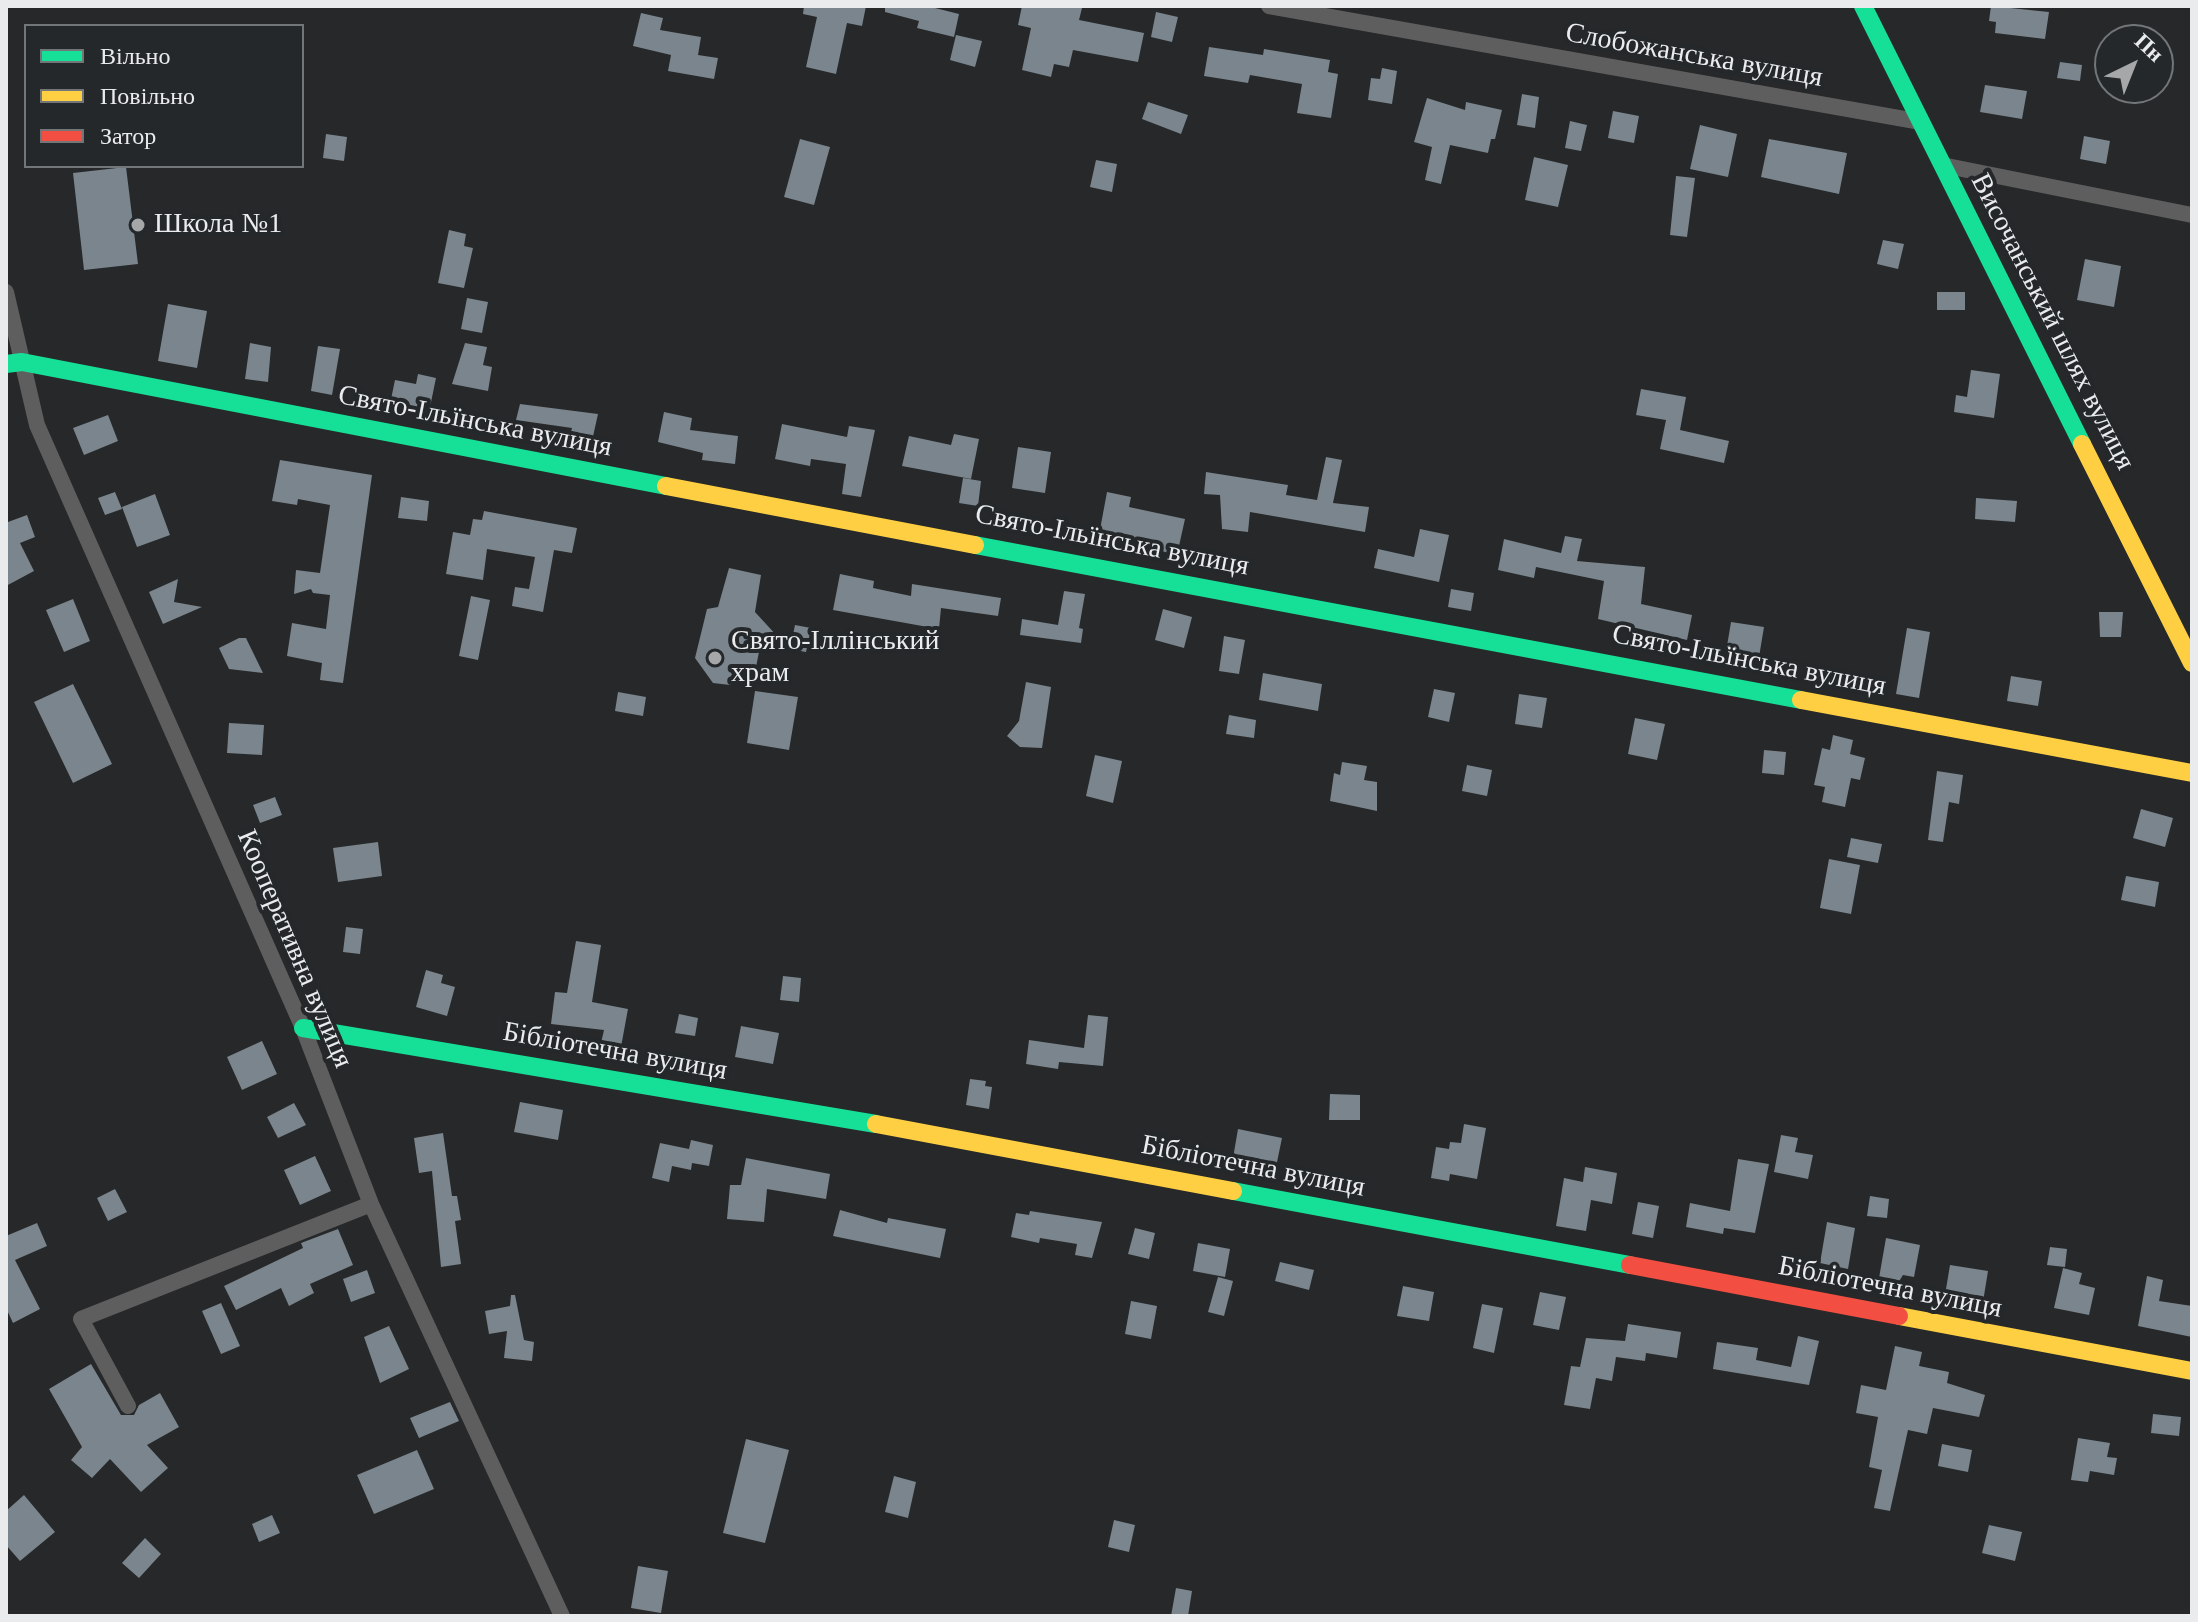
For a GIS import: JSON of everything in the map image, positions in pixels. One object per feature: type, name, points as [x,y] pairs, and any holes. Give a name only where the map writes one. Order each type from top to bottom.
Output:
[{"type":"street","name":"Слобожанська вулиця","points":[[1269,6],[1921,122]]},
{"type":"street","name":"Височанський шлях вулиця","points":[[1863,6],[2192,663]]},
{"type":"street","points":[[1942,165],[2192,215]]},
{"type":"street","name":"Кооперативна вулиця","points":[[6,292],[14,363],[37,425],[303,1028],[371,1204],[562,1616]]},
{"type":"street","name":"Свято-Ільїнська вулиця","points":[[14,363],[2192,773]]},
{"type":"street","name":"Бібліотечна вулиця","points":[[303,1028],[899,1128],[2192,1371]]},
{"type":"street","points":[[128,1406],[81,1319],[371,1204]]},
{"type":"building","points":[[804,6],[866,6],[862,26],[847,23],[836,74],[806,67],[817,17],[803,14]]},
{"type":"building","points":[[885,6],[927,6],[959,14],[954,37],[917,28],[919,21],[885,12]]},
{"type":"building","points":[[1022,6],[1082,8],[1079,20],[1144,33],[1138,62],[1073,50],[1069,67],[1054,64],[1051,77],[1022,70],[1031,28],[1018,25]]},
{"type":"building","points":[[1991,6],[2049,12],[2045,39],[1995,33],[1996,22],[1989,21]]},
{"type":"building","points":[[1156,12],[1178,17],[1172,42],[1151,37]]},
{"type":"building","points":[[641,13],[663,18],[660,30],[701,37],[698,55],[718,58],[714,79],[668,71],[671,55],[633,46]]},
{"type":"building","points":[[956,35],[982,41],[975,67],[950,60]]},
{"type":"building","points":[[1209,47],[1263,55],[1264,49],[1330,60],[1328,72],[1338,74],[1331,118],[1297,113],[1302,84],[1250,75],[1248,83],[1204,76]]},
{"type":"building","points":[[2060,62],[2082,65],[2080,81],[2057,78]]},
{"type":"building","points":[[1382,68],[1397,71],[1392,104],[1368,100],[1371,78],[1380,79]]},
{"type":"building","points":[[1985,85],[2027,91],[2022,119],[1980,112]]},
{"type":"building","points":[[1522,94],[1539,97],[1535,128],[1517,125]]},
{"type":"building","points":[[1427,98],[1465,110],[1466,102],[1502,110],[1488,153],[1450,145],[1441,184],[1425,180],[1432,147],[1414,142]]},
{"type":"building","points":[[1148,102],[1188,115],[1181,134],[1142,119]]},
{"type":"building","points":[[1613,111],[1639,116],[1634,143],[1608,138]]},
{"type":"building","points":[[1570,121],[1587,125],[1581,151],[1565,148]]},
{"type":"building","points":[[1700,125],[1737,134],[1728,177],[1690,169]]},
{"type":"building","points":[[326,134],[347,137],[344,161],[323,158]]},
{"type":"building","points":[[2084,136],[2110,141],[2106,164],[2080,159]]},
{"type":"building","points":[[800,139],[830,147],[814,205],[784,197]]},
{"type":"building","points":[[1769,139],[1847,153],[1839,194],[1761,177]]},
{"type":"building","points":[[1534,157],[1568,165],[1558,207],[1525,200]]},
{"type":"building","points":[[1096,160],[1117,164],[1112,192],[1090,187]]},
{"type":"building","points":[[126,168],[138,264],[84,270],[73,173]]},
{"type":"building","points":[[1676,176],[1695,178],[1687,237],[1670,235]]},
{"type":"building","points":[[449,230],[466,234],[464,246],[473,248],[464,288],[438,283]]},
{"type":"building","points":[[1883,240],[1904,244],[1898,269],[1877,264]]},
{"type":"building","points":[[2085,259],[2121,266],[2114,307],[2077,300]]},
{"type":"building","points":[[1937,292],[1965,292],[1965,310],[1937,310]]},
{"type":"building","points":[[467,298],[488,302],[482,333],[461,329]]},
{"type":"building","points":[[168,304],[207,311],[197,368],[158,361]]},
{"type":"building","points":[[250,343],[271,347],[268,382],[245,379]]},
{"type":"building","points":[[465,343],[487,347],[483,365],[492,367],[488,391],[452,384]]},
{"type":"building","points":[[318,346],[340,349],[332,395],[311,391]]},
{"type":"building","points":[[1971,370],[2000,374],[1994,418],[1954,412],[1956,395],[1967,397]]},
{"type":"building","points":[[418,374],[436,378],[429,412],[390,404],[395,380],[416,384]]},
{"type":"building","points":[[1641,389],[1686,397],[1680,430],[1729,441],[1724,463],[1660,449],[1666,420],[1636,415]]},
{"type":"building","points":[[520,404],[598,414],[592,441],[570,436],[572,428],[516,420]]},
{"type":"building","points":[[664,412],[692,418],[690,430],[738,436],[735,464],[702,460],[703,453],[658,442]]},
{"type":"building","points":[[108,415],[118,441],[84,455],[73,428]]},
{"type":"building","points":[[782,424],[847,437],[849,426],[875,430],[861,497],[842,494],[846,464],[811,459],[810,466],[775,459]]},
{"type":"building","points":[[954,434],[979,439],[971,479],[902,466],[909,436],[951,445]]},
{"type":"building","points":[[1018,447],[1051,452],[1045,493],[1012,488]]},
{"type":"building","points":[[1326,457],[1342,460],[1333,503],[1369,507],[1365,532],[1250,512],[1248,532],[1222,529],[1220,495],[1204,494],[1206,472],[1288,485],[1286,495],[1317,500]]},
{"type":"building","points":[[280,460],[372,475],[343,683],[320,680],[322,663],[287,656],[292,623],[326,629],[330,595],[313,593],[311,589],[294,594],[296,570],[320,573],[330,505],[298,499],[297,505],[272,501]]},
{"type":"building","points":[[963,478],[981,481],[978,506],[959,503]]},
{"type":"building","points":[[115,492],[122,509],[105,515],[98,498]]},
{"type":"building","points":[[1107,492],[1131,497],[1129,507],[1185,519],[1177,555],[1099,535]]},
{"type":"building","points":[[155,494],[170,535],[137,547],[122,507]]},
{"type":"building","points":[[401,497],[429,501],[427,521],[398,518]]},
{"type":"building","points":[[1976,498],[2017,501],[2015,522],[1975,519]]},
{"type":"building","points":[[484,511],[577,528],[572,553],[554,550],[543,612],[512,606],[515,587],[529,589],[535,557],[487,549],[483,580],[446,574],[453,532],[470,535],[473,519],[482,520]]},
{"type":"building","points":[[27,515],[35,537],[20,543],[34,571],[6,586],[6,518],[8,522]]},
{"type":"building","points":[[1420,529],[1449,535],[1439,582],[1374,568],[1378,549],[1414,557]]},
{"type":"building","points":[[1565,536],[1582,539],[1577,561],[1645,567],[1641,604],[1692,615],[1687,640],[1598,619],[1604,581],[1536,567],[1534,578],[1498,570],[1504,539],[1561,553]]},
{"type":"building","name":"Свято-Іллінський храм","points":[[729,568],[761,575],[755,612],[789,649],[761,642],[755,672],[730,685],[713,683],[695,658],[707,609],[718,607]]},
{"type":"building","points":[[840,574],[874,581],[873,588],[911,596],[912,584],[1001,598],[998,616],[941,608],[939,629],[833,610]]},
{"type":"building","points":[[178,579],[174,602],[202,607],[163,624],[149,592]]},
{"type":"building","points":[[1451,589],[1474,593],[1471,611],[1448,607]]},
{"type":"building","points":[[1064,591],[1085,594],[1079,628],[1083,629],[1081,643],[1020,635],[1022,619],[1058,625]]},
{"type":"building","points":[[471,596],[490,600],[478,660],[459,656]]},
{"type":"building","points":[[73,599],[90,641],[64,652],[46,610]]},
{"type":"building","points":[[1163,609],[1192,617],[1184,648],[1155,640]]},
{"type":"building","points":[[2099,612],[2123,612],[2121,637],[2100,637]]},
{"type":"building","points":[[1731,622],[1764,627],[1759,657],[1726,652]]},
{"type":"building","points":[[795,625],[811,628],[806,652],[790,649]]},
{"type":"building","points":[[1907,628],[1930,632],[1919,698],[1896,694]]},
{"type":"building","points":[[1224,636],[1245,640],[1239,674],[1219,671]]},
{"type":"building","points":[[239,638],[246,638],[263,673],[229,669],[219,648]]},
{"type":"building","points":[[1263,673],[1322,684],[1318,711],[1259,700]]},
{"type":"building","points":[[2011,676],[2042,681],[2038,706],[2007,701]]},
{"type":"building","points":[[1026,682],[1051,687],[1042,748],[1020,747],[1007,736],[1019,721]]},
{"type":"building","points":[[73,684],[112,764],[73,783],[34,702]]},
{"type":"building","points":[[1434,689],[1455,693],[1449,722],[1428,717]]},
{"type":"building","points":[[755,691],[798,697],[789,750],[747,743]]},
{"type":"building","points":[[618,692],[646,697],[643,716],[615,711]]},
{"type":"building","points":[[1519,694],[1547,698],[1542,728],[1515,724]]},
{"type":"building","points":[[1229,715],[1256,720],[1254,738],[1226,734]]},
{"type":"building","points":[[1635,718],[1665,724],[1657,760],[1628,754]]},
{"type":"building","points":[[229,723],[264,725],[262,755],[227,753]]},
{"type":"building","points":[[1833,735],[1853,740],[1850,754],[1865,758],[1860,780],[1851,778],[1845,807],[1822,802],[1825,787],[1814,785],[1822,748],[1830,750]]},
{"type":"building","points":[[1764,750],[1786,752],[1784,775],[1762,773]]},
{"type":"building","points":[[1095,755],[1122,761],[1113,803],[1086,796]]},
{"type":"building","points":[[1342,762],[1367,766],[1364,780],[1377,782],[1377,811],[1330,801],[1334,773],[1340,775]]},
{"type":"building","points":[[1467,765],[1492,770],[1487,796],[1462,791]]},
{"type":"building","points":[[1937,771],[1963,775],[1959,804],[1949,802],[1943,842],[1928,840]]},
{"type":"building","points":[[275,797],[282,815],[260,823],[253,805]]},
{"type":"building","points":[[2141,809],[2173,818],[2165,847],[2133,838]]},
{"type":"building","points":[[1851,838],[1882,844],[1878,863],[1847,857]]},
{"type":"building","points":[[378,842],[382,876],[338,882],[333,848]]},
{"type":"building","points":[[1829,859],[1860,865],[1851,914],[1820,908]]},
{"type":"building","points":[[2126,876],[2159,882],[2155,907],[2121,900]]},
{"type":"building","points":[[346,927],[363,929],[360,954],[343,952]]},
{"type":"building","points":[[576,941],[601,945],[592,1002],[628,1009],[621,1047],[601,1043],[604,1030],[551,1024],[555,992],[567,993]]},
{"type":"building","points":[[426,970],[443,975],[441,983],[455,987],[447,1016],[416,1007]]},
{"type":"building","points":[[783,976],[801,978],[799,1002],[780,1000]]},
{"type":"building","points":[[679,1014],[698,1018],[695,1036],[675,1033]]},
{"type":"building","points":[[1088,1015],[1108,1017],[1103,1066],[1059,1062],[1058,1069],[1026,1064],[1029,1040],[1084,1048]]},
{"type":"building","points":[[741,1026],[779,1033],[773,1064],[735,1057]]},
{"type":"building","points":[[262,1041],[277,1074],[242,1090],[227,1057]]},
{"type":"building","points":[[970,1079],[986,1081],[985,1086],[992,1087],[989,1109],[966,1105]]},
{"type":"building","points":[[1330,1094],[1360,1095],[1360,1120],[1329,1120]]},
{"type":"building","points":[[520,1102],[563,1110],[558,1140],[514,1132]]},
{"type":"building","points":[[294,1103],[306,1125],[278,1138],[267,1117]]},
{"type":"building","points":[[1464,1124],[1486,1128],[1477,1179],[1450,1174],[1449,1181],[1431,1178],[1436,1147],[1449,1149],[1450,1142],[1461,1143]]},
{"type":"building","points":[[1238,1129],[1282,1138],[1276,1167],[1233,1158]]},
{"type":"building","points":[[443,1133],[452,1196],[457,1196],[461,1220],[455,1221],[461,1264],[441,1267],[432,1171],[419,1173],[414,1138]]},
{"type":"building","points":[[1781,1135],[1798,1138],[1795,1152],[1813,1155],[1808,1179],[1774,1172]]},
{"type":"building","points":[[691,1140],[713,1145],[709,1166],[692,1163],[691,1170],[672,1166],[669,1182],[652,1178],[660,1143],[689,1149]]},
{"type":"building","points":[[315,1156],[331,1191],[300,1205],[284,1170]]},
{"type":"building","points":[[746,1158],[830,1174],[826,1199],[767,1189],[764,1222],[727,1219],[730,1185],[741,1185]]},
{"type":"building","points":[[1738,1159],[1769,1164],[1755,1233],[1724,1228],[1723,1234],[1686,1227],[1690,1203],[1730,1211]]},
{"type":"building","points":[[1585,1167],[1617,1173],[1612,1204],[1591,1200],[1586,1231],[1556,1226],[1564,1178],[1583,1182]]},
{"type":"building","points":[[115,1189],[127,1212],[108,1221],[97,1198]]},
{"type":"building","points":[[1870,1196],[1889,1199],[1887,1218],[1867,1216]]},
{"type":"building","points":[[1638,1202],[1659,1206],[1653,1238],[1632,1234]]},
{"type":"building","points":[[840,1210],[887,1223],[888,1218],[946,1229],[940,1258],[833,1236]]},
{"type":"building","points":[[1030,1211],[1102,1222],[1092,1258],[1075,1255],[1077,1244],[1040,1238],[1039,1243],[1011,1237],[1016,1213],[1029,1215]]},
{"type":"building","points":[[1827,1222],[1855,1228],[1848,1269],[1820,1263]]},
{"type":"building","points":[[37,1223],[47,1246],[15,1260],[40,1309],[13,1323],[6,1308],[6,1236]]},
{"type":"building","points":[[1135,1228],[1155,1233],[1149,1259],[1128,1254]]},
{"type":"building","points":[[338,1229],[353,1265],[310,1284],[314,1293],[289,1306],[281,1288],[236,1310],[224,1286],[303,1248],[301,1243]]},
{"type":"building","points":[[1886,1238],[1920,1245],[1914,1277],[1903,1275],[1898,1283],[1879,1278]]},
{"type":"building","points":[[1198,1243],[1230,1249],[1225,1277],[1193,1271]]},
{"type":"building","points":[[2050,1247],[2067,1249],[2065,1267],[2047,1265]]},
{"type":"building","points":[[1280,1262],[1314,1270],[1309,1290],[1275,1281]]},
{"type":"building","points":[[1950,1265],[1988,1271],[1983,1302],[1945,1295]]},
{"type":"building","points":[[2063,1268],[2082,1273],[2079,1284],[2095,1288],[2089,1315],[2054,1308]]},
{"type":"building","points":[[367,1270],[375,1293],[351,1302],[343,1279]]},
{"type":"building","points":[[2147,1276],[2163,1280],[2159,1301],[2192,1306],[2192,1337],[2138,1326]]},
{"type":"building","points":[[1218,1277],[1233,1281],[1224,1316],[1208,1312]]},
{"type":"building","points":[[1403,1286],[1434,1292],[1429,1321],[1397,1316]]},
{"type":"building","points":[[1540,1292],[1566,1297],[1559,1330],[1533,1325]]},
{"type":"building","points":[[511,1295],[515,1295],[524,1340],[534,1342],[532,1361],[504,1358],[507,1331],[489,1334],[485,1311],[510,1306]]},
{"type":"building","points":[[1131,1301],[1157,1306],[1151,1339],[1125,1334]]},
{"type":"building","points":[[221,1303],[240,1346],[221,1354],[202,1311]]},
{"type":"building","points":[[1482,1304],[1503,1308],[1494,1353],[1473,1348]]},
{"type":"building","points":[[1628,1324],[1681,1332],[1677,1358],[1646,1353],[1645,1361],[1616,1357],[1612,1381],[1596,1378],[1590,1409],[1564,1405],[1571,1366],[1580,1367],[1586,1338],[1625,1341]]},
{"type":"building","points":[[389,1326],[409,1369],[380,1383],[364,1337]]},
{"type":"building","points":[[1798,1336],[1819,1341],[1809,1385],[1713,1369],[1717,1342],[1758,1348],[1756,1360],[1791,1367]]},
{"type":"building","points":[[1895,1346],[1922,1352],[1919,1366],[1949,1372],[1947,1383],[1985,1395],[1979,1417],[1933,1408],[1927,1434],[1908,1430],[1890,1511],[1874,1508],[1882,1470],[1869,1467],[1878,1417],[1856,1413],[1861,1385],[1886,1390]]},
{"type":"building","points":[[91,1364],[121,1415],[134,1415],[139,1405],[160,1393],[179,1427],[147,1445],[168,1468],[141,1492],[110,1459],[92,1478],[71,1460],[82,1447],[49,1389]]},
{"type":"building","points":[[450,1402],[459,1421],[419,1438],[410,1418]]},
{"type":"building","points":[[2153,1414],[2181,1417],[2179,1436],[2151,1433]]},
{"type":"building","points":[[2078,1438],[2110,1443],[2107,1457],[2117,1458],[2114,1475],[2090,1471],[2088,1482],[2071,1480]]},
{"type":"building","points":[[746,1439],[789,1450],[765,1543],[723,1533]]},
{"type":"building","points":[[1942,1444],[1972,1450],[1968,1472],[1938,1466]]},
{"type":"building","points":[[417,1450],[434,1489],[374,1514],[357,1475]]},
{"type":"building","points":[[894,1476],[916,1482],[908,1518],[885,1512]]},
{"type":"building","points":[[24,1495],[55,1532],[20,1561],[6,1545],[6,1511]]},
{"type":"building","points":[[272,1515],[280,1533],[259,1542],[252,1524]]},
{"type":"building","points":[[1114,1520],[1135,1525],[1129,1552],[1108,1547]]},
{"type":"building","points":[[1989,1525],[2022,1532],[2015,1561],[1982,1553]]},
{"type":"building","points":[[145,1538],[161,1554],[139,1578],[122,1563]]},
{"type":"building","points":[[638,1566],[668,1571],[661,1613],[631,1608]]},
{"type":"building","points":[[1176,1588],[1192,1591],[1188,1616],[1171,1616]]},
{"type":"traffic: fast","points":[[1863,6],[2082,444]]},
{"type":"traffic: fast","points":[[6,364],[22,362],[666,486]]},
{"type":"traffic: fast","points":[[975,545],[1801,700]]},
{"type":"traffic: fast","points":[[303,1028],[876,1124]]},
{"type":"traffic: fast","points":[[1233,1191],[1630,1265]]},
{"type":"traffic: slow","points":[[2082,444],[2192,663]]},
{"type":"traffic: slow","points":[[666,486],[975,545]]},
{"type":"traffic: slow","points":[[1801,700],[2192,773]]},
{"type":"traffic: slow","points":[[876,1124],[1233,1191]]},
{"type":"traffic: slow","points":[[1899,1316],[2192,1371]]},
{"type":"traffic: jam","points":[[1630,1265],[1899,1316]]},
{"type":"place","name":"Школа №1","points":[[138,225]]},
{"type":"place","name":"Свято-Іллінський храм","points":[[715,658]]}]
